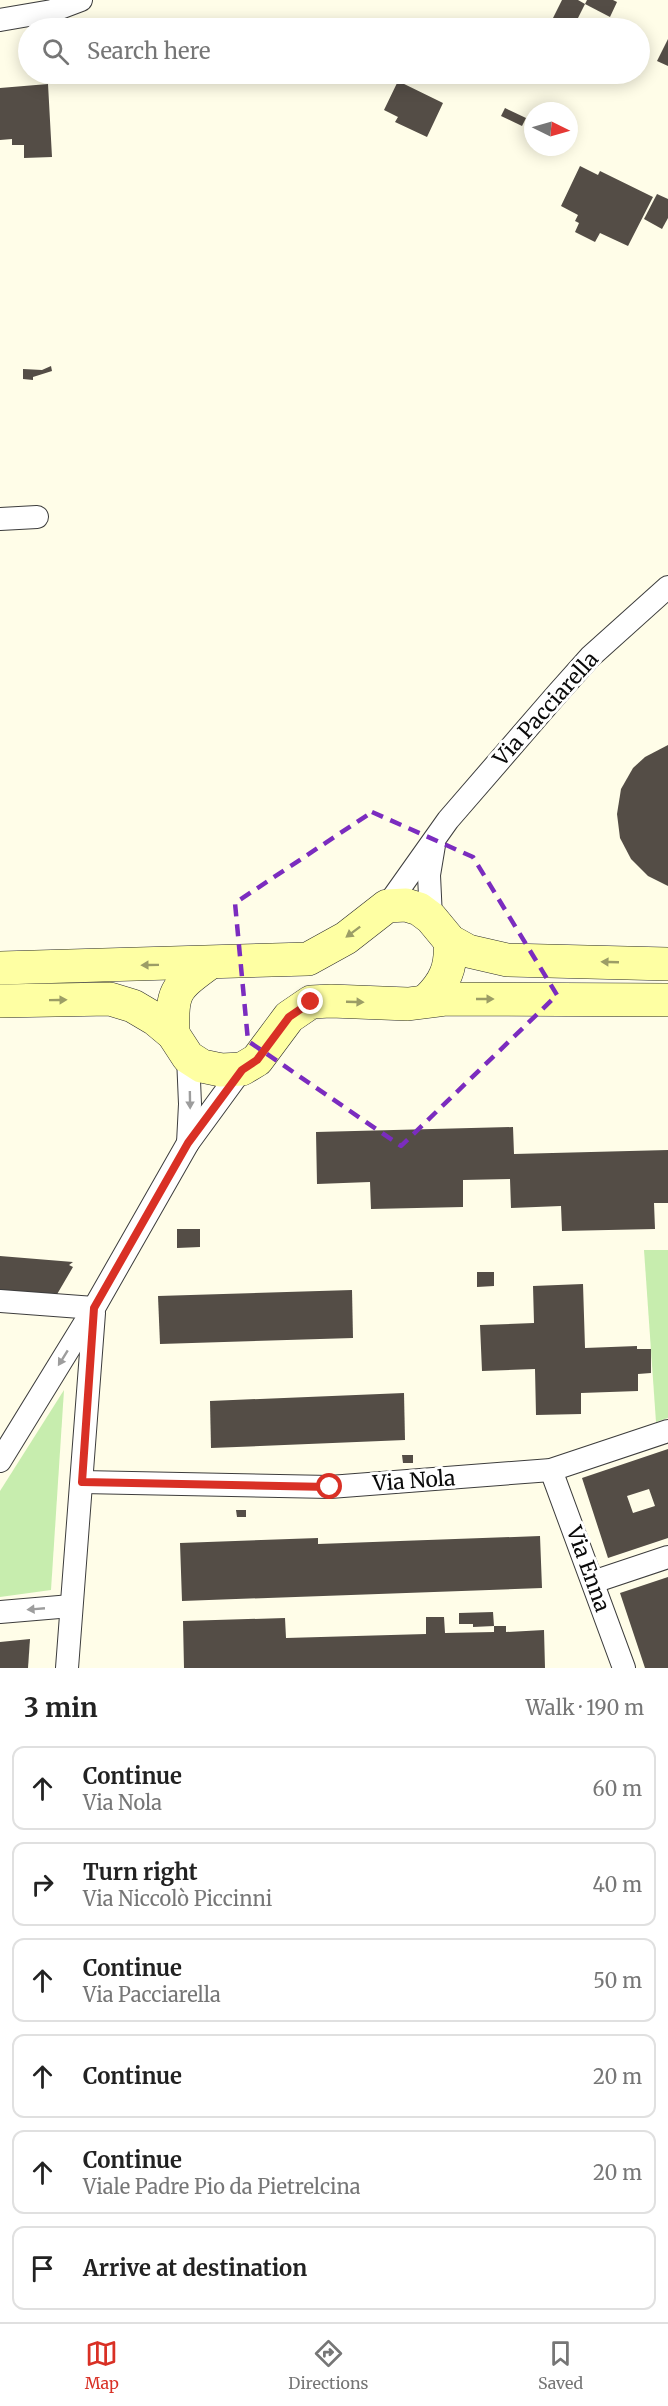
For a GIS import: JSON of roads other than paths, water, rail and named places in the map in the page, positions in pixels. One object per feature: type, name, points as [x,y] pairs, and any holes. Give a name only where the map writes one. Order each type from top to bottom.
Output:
[{"type":"main road","points":[[0,968],[208,964],[308,959],[346,938],[387,906],[406,905],[419,909],[468,951],[507,960],[668,964]]},
{"type":"main road","points":[[427,1000],[440,988],[448,973],[452,958],[440,929]]},
{"type":"main road","points":[[180,1045],[172,1009],[175,994],[181,984],[208,964]]},
{"type":"main road","points":[[0,1001],[110,999],[133,1006],[155,1019],[202,1066],[221,1070],[242,1070],[257,1060],[289,1017],[311,1002],[408,1004],[427,1000],[668,1000]]},
{"type":"street","points":[[0,20],[52,11],[81,0]]},
{"type":"street","points":[[0,519],[37,518]]},
{"type":"street","name":"Via Pacciarella","points":[[387,906],[448,820],[590,657],[668,587]]},
{"type":"street","points":[[434,841],[429,875],[440,929]]},
{"type":"street","points":[[180,1045],[190,1104],[188,1143]]},
{"type":"street","points":[[0,1461],[94,1308],[188,1143],[242,1070]]},
{"type":"street","points":[[0,1301],[94,1308]]},
{"type":"street","points":[[67,1668],[94,1308]]},
{"type":"street","name":"Via Nola","points":[[82,1482],[330,1487],[551,1470],[668,1431]]},
{"type":"street","name":"Via Enna","points":[[551,1470],[624,1668]]},
{"type":"street","points":[[592,1582],[668,1557]]},
{"type":"street","points":[[0,1612],[71,1606]]}]
